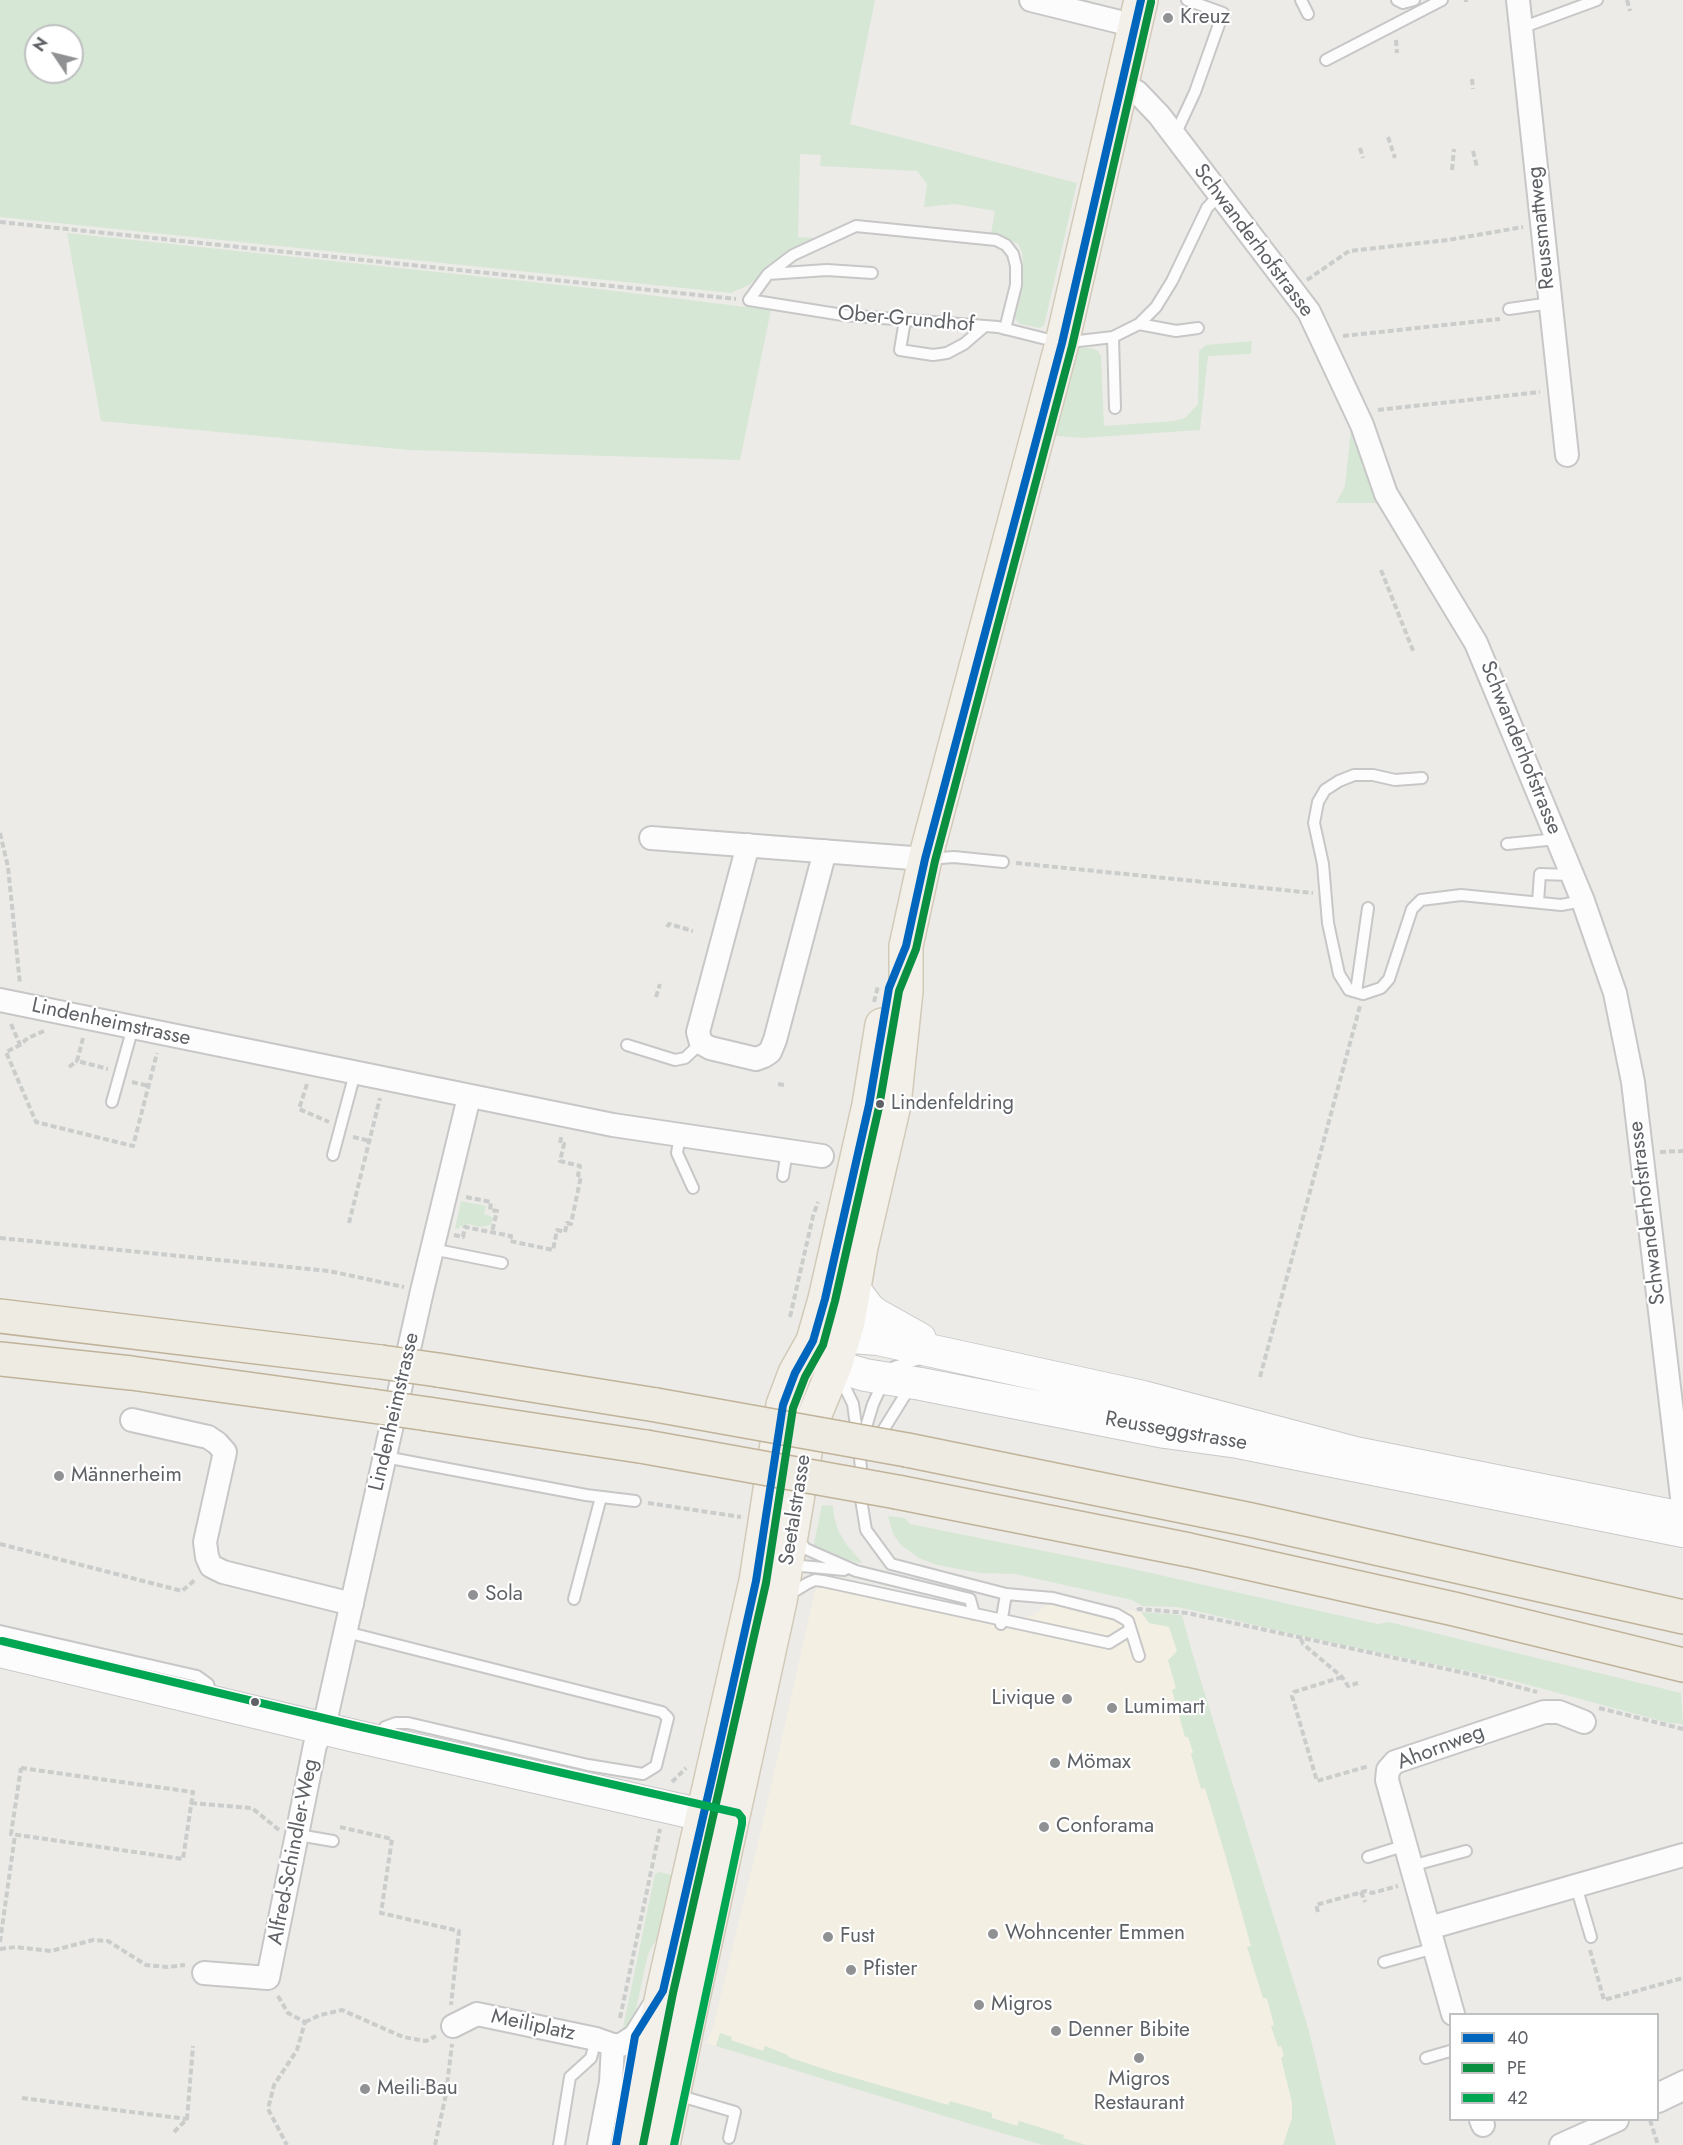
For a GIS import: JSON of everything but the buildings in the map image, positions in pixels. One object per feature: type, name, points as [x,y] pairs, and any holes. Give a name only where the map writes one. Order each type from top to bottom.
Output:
[{"type":"highway","points":[[0,1316],[381,1362],[656,1405],[907,1450],[1240,1518],[1679,1616]]},
{"type":"highway","points":[[0,1359],[131,1373],[428,1414],[646,1448],[897,1492],[1189,1550],[1512,1622],[1682,1664]]},
{"type":"main road","name":"Seetalstrasse","points":[[830,1348],[825,1299],[870,1106],[886,998],[906,946],[925,859],[1062,343],[1138,13]]},
{"type":"main road","name":"Seetalstrasse","points":[[768,1591],[787,1568],[791,1530],[811,1424],[830,1348],[851,1309],[861,1247],[894,1105],[906,991],[906,946]]},
{"type":"main road","name":"Reusseggstrasse","points":[[854,1288],[869,1309],[877,1315],[946,1354]]},
{"type":"main road","name":"Reusseggstrasse","points":[[830,1348],[878,1339],[1143,1397],[1355,1453],[1674,1519]]},
{"type":"main road","name":"Seetalstrasse","points":[[632,2145],[663,1991],[717,1819],[768,1591],[783,1405],[795,1373],[830,1348]]},
{"type":"main road","name":"Reusseggstrasse","points":[[830,1348],[865,1375],[1165,1432],[1217,1438],[1674,1519]]},
{"type":"main road","points":[[0,1651],[717,1819]]},
{"type":"main road","name":"Seetalstrasse","points":[[663,2145],[692,2003],[717,1819]]},
{"type":"street","points":[[1031,0],[1138,13]]},
{"type":"street","name":"Reussmattweg","points":[[1518,0],[1567,455]]},
{"type":"street","name":"Schwanderhofstrasse","points":[[1123,85],[1137,92],[1148,103],[1309,312],[1356,412],[1386,494],[1476,643],[1582,901],[1615,993],[1633,1082],[1674,1519]]},
{"type":"street","points":[[651,838],[925,859]]},
{"type":"street","points":[[748,845],[698,1032],[701,1043],[710,1048],[756,1059],[770,1052],[775,1040],[825,851]]},
{"type":"street","name":"Lindenheimstrasse","points":[[0,1000],[614,1125],[822,1156]]},
{"type":"street","name":"Lindenheimstrasse","points":[[324,1727],[468,1097]]},
{"type":"street","points":[[132,1420],[208,1437],[225,1452],[205,1542],[207,1557],[212,1566],[223,1572],[352,1604]]},
{"type":"street","name":"Ahornweg","points":[[1453,2013],[1387,1780],[1388,1770],[1395,1762],[1544,1712],[1590,1714]]},
{"type":"street","name":"Alfred-Schindler-Weg","points":[[268,1978],[315,1745],[324,1727]]},
{"type":"street","points":[[1432,1938],[1576,1886],[1683,1855]]},
{"type":"street","points":[[204,1973],[268,1978]]},
{"type":"street","points":[[599,2145],[611,2082],[605,2042],[621,2045],[635,2036],[663,1991]]},
{"type":"street","name":"Meiliplatz","points":[[453,2026],[477,2014],[605,2042]]},
{"type":"street","points":[[1659,2101],[1683,2089]]},
{"type":"street","points":[[1561,2145],[1615,2121]]},
{"type":"lane","points":[[1174,137],[1195,92],[1222,12],[1187,0]]},
{"type":"lane","points":[[1301,0],[1308,14]]},
{"type":"lane","points":[[1397,0],[1403,3],[1414,0]]},
{"type":"lane","points":[[1326,60],[1442,0]]},
{"type":"lane","points":[[1521,28],[1597,0]]},
{"type":"lane","points":[[1062,343],[1113,337],[1139,324],[1156,307],[1172,281],[1207,208],[1219,195]]},
{"type":"lane","points":[[749,300],[768,274],[793,255],[856,226],[996,240],[1006,245],[1013,254],[1016,266],[1016,285],[1005,329]]},
{"type":"lane","points":[[768,274],[827,270],[872,273]]},
{"type":"lane","name":"Ober-Grundhof","points":[[749,300],[843,315],[985,326],[1062,343]]},
{"type":"lane","points":[[1507,314],[1551,303]]},
{"type":"lane","points":[[905,320],[900,350],[933,355],[947,353],[964,344],[985,326]]},
{"type":"lane","points":[[1139,324],[1176,331],[1198,328]]},
{"type":"lane","points":[[1113,337],[1115,408]]},
{"type":"lane","points":[[1422,778],[1395,780],[1373,775],[1354,775],[1325,790],[1318,802],[1314,823],[1323,864],[1328,923],[1339,974],[1349,990],[1360,993],[1381,988],[1389,979],[1412,909],[1421,900],[1461,895],[1561,905],[1582,901]]},
{"type":"lane","points":[[1507,844],[1557,838]]},
{"type":"lane","points":[[925,859],[954,857],[1003,862]]},
{"type":"lane","points":[[1538,902],[1540,874],[1572,875]]},
{"type":"lane","points":[[1360,993],[1368,908]]},
{"type":"lane","points":[[112,1101],[133,1028]]},
{"type":"lane","points":[[627,1045],[675,1060],[685,1058],[701,1043]]},
{"type":"lane","points":[[333,1155],[355,1073]]},
{"type":"lane","points":[[680,1135],[677,1153],[693,1188]]},
{"type":"lane","points":[[783,1176],[787,1151]]},
{"type":"lane","points":[[432,1249],[502,1263]]},
{"type":"lane","points":[[830,1348],[853,1404],[860,1447],[859,1487],[866,1530],[891,1564],[1006,1594],[1053,1598],[1116,1614],[1129,1625],[1138,1656]]},
{"type":"lane","points":[[860,1447],[873,1404],[885,1378],[894,1367],[946,1354]]},
{"type":"lane","points":[[861,1469],[905,1395],[921,1384]]},
{"type":"lane","points":[[385,1457],[601,1497],[635,1501]]},
{"type":"lane","points":[[574,1599],[601,1497]]},
{"type":"lane","points":[[791,1530],[806,1549],[856,1571]]},
{"type":"lane","points":[[787,1568],[802,1566],[856,1571],[970,1599],[974,1614]]},
{"type":"lane","points":[[768,1591],[814,1580],[823,1581],[1002,1622],[1109,1643],[1129,1625]]},
{"type":"lane","points":[[1002,1622],[1006,1594]]},
{"type":"lane","points":[[0,1631],[197,1677],[208,1684],[215,1701]]},
{"type":"lane","points":[[346,1632],[662,1712],[668,1718],[656,1766],[643,1774],[602,1767],[408,1723],[396,1723],[385,1727],[382,1742]]},
{"type":"lane","points":[[602,1767],[617,1796]]},
{"type":"lane","points":[[300,1827],[333,1841]]},
{"type":"lane","points":[[1368,1857],[1411,1864],[1466,1851]]},
{"type":"lane","points":[[1576,1886],[1591,1938]]},
{"type":"lane","points":[[1384,1962],[1432,1938]]},
{"type":"lane","points":[[616,2145],[635,2036]]},
{"type":"lane","points":[[559,2145],[570,2077],[605,2042]]},
{"type":"lane","points":[[1426,2058],[1449,2051]]},
{"type":"lane","points":[[1659,2088],[1683,2076]]},
{"type":"lane","points":[[675,2094],[735,2112],[729,2138]]},
{"type":"path","points":[[1627,0],[1630,10]]},
{"type":"path","points":[[1472,79],[1473,89]]},
{"type":"path","points":[[1388,137],[1395,158]]},
{"type":"path","points":[[1360,148],[1363,158]]},
{"type":"path","points":[[1452,170],[1454,149]]},
{"type":"path","points":[[1473,151],[1477,167]]},
{"type":"path","points":[[0,222],[749,300]]},
{"type":"path","points":[[1292,290],[1349,251],[1448,240],[1542,224]]},
{"type":"path","points":[[1322,337],[1364,335],[1507,314]]},
{"type":"path","points":[[1356,412],[1560,391]]},
{"type":"path","points":[[1381,570],[1414,653]]},
{"type":"path","points":[[0,833],[8,867],[23,1005]]},
{"type":"path","points":[[1003,862],[1325,895]]},
{"type":"path","points":[[667,927],[669,924],[693,932]]},
{"type":"path","points":[[656,998],[660,984]]},
{"type":"path","points":[[1260,1377],[1360,993]]},
{"type":"path","points":[[59,1012],[56,1026],[28,1038],[6,1052],[36,1122],[133,1146],[162,1034]]},
{"type":"path","points":[[69,1067],[77,1061],[88,1018]]},
{"type":"path","points":[[77,1061],[120,1072]]},
{"type":"path","points":[[312,1065],[299,1109],[341,1127]]},
{"type":"path","points":[[349,1223],[385,1080]]},
{"type":"path","points":[[778,1084],[784,1085]]},
{"type":"path","points":[[451,1235],[463,1237],[465,1227],[512,1236],[510,1241],[553,1250],[557,1230],[565,1232],[567,1223],[571,1224],[581,1176],[578,1175],[580,1166],[560,1161],[564,1144],[560,1143],[563,1128]]},
{"type":"path","points":[[459,1196],[491,1202],[490,1210],[497,1211],[492,1232]]},
{"type":"path","points":[[0,1238],[329,1271],[422,1291]]},
{"type":"path","points":[[635,1501],[747,1518]]},
{"type":"path","points":[[0,1544],[182,1591],[212,1566]]},
{"type":"path","points":[[1129,1625],[1139,1609],[1186,1612],[1474,1675],[1542,1693]]},
{"type":"path","points":[[1300,1638],[1303,1644],[1342,1677],[1348,1686],[1358,1683]]},
{"type":"path","points":[[1342,1677],[1294,1692],[1292,1696],[1317,1781],[1372,1765]]},
{"type":"path","points":[[1590,1714],[1683,1729]]},
{"type":"path","points":[[21,1768],[193,1792],[191,1803],[183,1859],[11,1834],[21,1768]]},
{"type":"path","points":[[191,1803],[252,1808],[280,1831],[300,1827],[392,1839],[381,1913],[459,1931],[451,2004],[453,2026],[446,2094],[435,2145]]},
{"type":"path","points":[[605,2042],[665,1808]]},
{"type":"path","points":[[0,1942],[15,1835]]},
{"type":"path","points":[[1318,1912],[1316,1905],[1361,1892],[1372,1893],[1411,1864]]},
{"type":"path","points":[[1361,1892],[1365,1902]]},
{"type":"path","points":[[1591,1938],[1590,1955],[1604,2000],[1683,1978]]},
{"type":"path","points":[[0,1949],[16,1947],[51,1951],[93,1940],[108,1941],[146,1965],[168,1967],[187,1964],[204,1973]]},
{"type":"path","points":[[268,1978],[288,2013],[305,2022]]},
{"type":"path","points":[[287,2145],[267,2109],[274,2085],[297,2050],[305,2022],[320,2015],[342,2010],[403,2037],[426,2042],[453,2026]]},
{"type":"path","points":[[174,2132],[187,2119],[193,2046]]},
{"type":"path","points":[[22,2098],[187,2119]]},
{"type":"path","points":[[1650,2121],[1658,2145]]},
{"type":"shaded area","name":"Wohncenter Emmen","points":[[818,1578],[1006,1623],[1034,1615],[1053,1600],[1141,1612],[1149,1623],[1169,1627],[1178,1651],[1168,1660],[1176,1689],[1172,1690],[1185,1737],[1188,1736],[1193,1752],[1191,1754],[1201,1788],[1205,1787],[1227,1861],[1251,1946],[1248,1948],[1274,2025],[1271,2026],[1278,2047],[1281,2046],[1284,2056],[1292,2102],[1292,2118],[1283,2145],[1100,2145],[1094,2143],[1086,2145],[1063,2138],[1064,2135],[1019,2121],[1018,2126],[991,2117],[992,2114],[950,2101],[949,2105],[827,2070],[765,2047],[763,2051],[730,2040],[720,2034],[716,2046],[706,2043],[713,2028],[762,1826]]},
{"type":"green space","points":[[0,0],[875,0],[850,124],[1077,183],[1044,326],[1039,328],[1020,324],[1014,316],[1023,264],[1022,252],[1018,244],[991,233],[995,211],[955,204],[924,207],[927,184],[917,171],[820,166],[821,155],[800,154],[798,237],[818,238],[773,265],[749,285],[731,293],[0,217]]},
{"type":"green space","points":[[67,233],[599,289],[771,310],[740,460],[409,450],[101,421]]},
{"type":"green space","points":[[1252,341],[1251,354],[1208,356],[1200,430],[1082,438],[1056,436],[1078,348],[1092,348],[1101,356],[1104,426],[1174,421],[1185,418],[1198,404],[1199,351],[1206,345]]},
{"type":"green space","points":[[1352,419],[1377,503],[1336,503],[1345,486]]},
{"type":"green space","points":[[461,1201],[486,1206],[484,1214],[493,1217],[491,1225],[480,1227],[468,1224],[464,1227],[460,1226],[459,1229],[455,1228]]},
{"type":"green space","points":[[822,1505],[833,1506],[838,1530],[846,1544],[862,1562],[822,1553],[813,1548]]},
{"type":"green space","points":[[888,1516],[905,1518],[910,1524],[1124,1567],[1378,1624],[1389,1622],[1681,1693],[1683,1724],[1669,1723],[1510,1680],[1296,1635],[1177,1607],[1142,1606],[1132,1600],[1015,1574],[980,1573],[937,1565],[919,1558],[901,1545],[893,1534]]},
{"type":"green space","points":[[1141,1612],[1182,1615],[1309,2031],[1336,2145],[1283,2145],[1292,2118],[1292,2102],[1281,2058],[1284,2056],[1281,2046],[1278,2047],[1271,2026],[1274,2025],[1267,1998],[1263,1998],[1247,1947],[1251,1946],[1227,1861],[1205,1788],[1201,1789],[1191,1754],[1193,1752],[1188,1737],[1185,1737],[1172,1690],[1176,1688],[1168,1660],[1177,1651],[1169,1627],[1149,1623]]},
{"type":"green space","points":[[659,1872],[673,1875],[659,1935],[648,1954],[633,2023],[621,2037],[655,1874]]},
{"type":"green space","points":[[720,2033],[732,2037],[731,2040],[763,2051],[765,2046],[788,2055],[788,2057],[827,2070],[948,2105],[950,2101],[992,2113],[992,2118],[1017,2126],[1019,2121],[1064,2135],[1063,2138],[1086,2145],[1043,2145],[967,2123],[716,2046]]},
{"type":"transit line","name":"40","points":[[616,2145],[635,2036],[663,1991],[715,1765],[756,1581],[783,1405],[795,1373],[813,1341],[825,1299],[869,1105],[889,988],[906,946],[925,859],[1062,343],[1141,0]]},
{"type":"transit line","name":"PE","points":[[643,2145],[673,1993],[766,1583],[793,1408],[805,1377],[823,1345],[835,1301],[879,1107],[899,991],[916,949],[935,861],[1072,346],[1151,2]]},
{"type":"transit line","name":"42","points":[[2,1641],[357,1726],[738,1813],[742,1818],[742,1824],[674,2145]]},
{"type":"place","name":"Kreuz","points":[[1168,18]]},
{"type":"place","name":"Lindenfeldring","points":[[880,1104]]},
{"type":"place","name":"Männerheim","points":[[59,1476]]},
{"type":"place","name":"Sola","points":[[473,1595]]},
{"type":"place","name":"Livique","points":[[1067,1699]]},
{"type":"place","name":"Lumimart","points":[[1112,1708]]},
{"type":"place","name":"Mömax","points":[[1055,1763]]},
{"type":"place","name":"Conforama","points":[[1044,1827]]},
{"type":"place","name":"Wohncenter Emmen","points":[[993,1934]]},
{"type":"place","name":"Fust","points":[[828,1937]]},
{"type":"place","name":"Pfister","points":[[851,1970]]},
{"type":"place","name":"Migros","points":[[979,2005]]},
{"type":"place","name":"Denner Bibite","points":[[1056,2031]]},
{"type":"place","name":"Migros Restaurant","points":[[1139,2058]]},
{"type":"place","name":"Meili-Bau","points":[[365,2089]]}]
